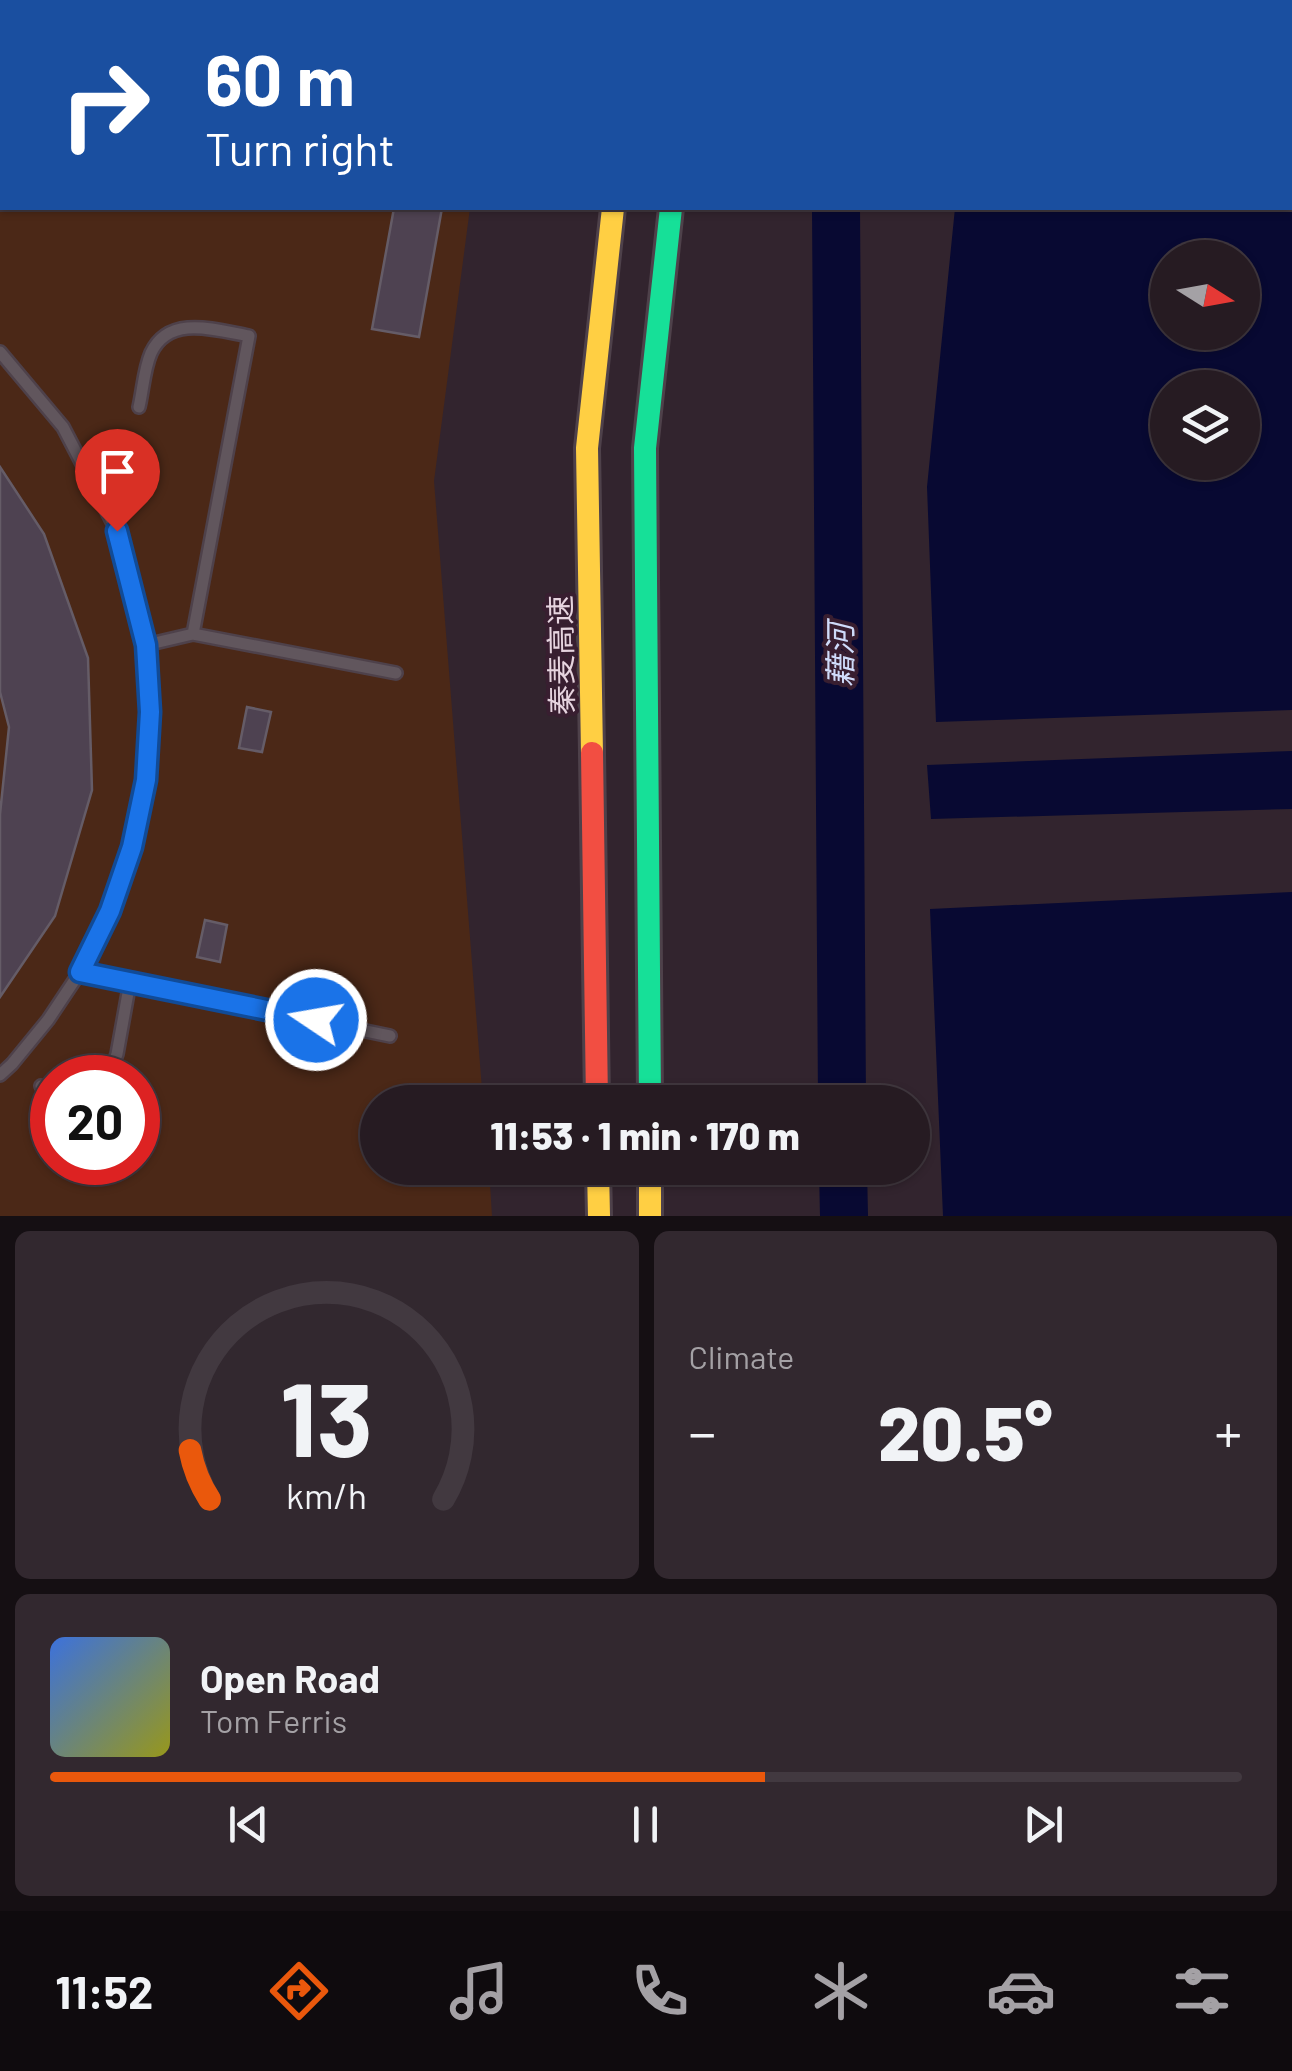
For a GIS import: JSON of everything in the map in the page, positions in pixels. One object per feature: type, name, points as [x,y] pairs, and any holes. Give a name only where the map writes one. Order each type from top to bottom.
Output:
[{"type":"highway","name":"秦麦高速","points":[[598,1085],[587,448],[613,210]]},
{"type":"highway","points":[[650,1085],[645,448],[671,210]]},
{"type":"highway","points":[[598,1185],[599,1216]]},
{"type":"highway","points":[[650,1185],[650,1216]]},
{"type":"lane","points":[[140,407],[151,353],[166,333],[184,327],[249,336],[193,634]]},
{"type":"lane","points":[[0,352],[63,426],[117,531],[146,645],[150,712],[146,780],[132,847],[110,911],[80,972],[48,1020],[0,1074]]},
{"type":"lane","points":[[146,645],[193,634],[396,672]]},
{"type":"lane","points":[[80,972],[390,1036]]},
{"type":"lane","points":[[117,1055],[130,982]]},
{"type":"shaded area","points":[[0,210],[470,210],[434,481],[482,1085],[360,1085],[360,1185],[490,1185],[492,1216],[0,1216]]},
{"type":"shaded area","points":[[955,210],[1292,210],[1292,710],[936,722],[927,487]]},
{"type":"shaded area","points":[[1292,751],[1292,809],[931,819],[927,765]]},
{"type":"shaded area","points":[[1292,892],[1292,1216],[943,1216],[930,909]]},
{"type":"building","points":[[394,210],[442,210],[419,337],[372,329]]},
{"type":"building","points":[[0,467],[44,534],[88,658],[92,790],[55,916],[0,997],[0,814],[9,727],[0,692]]},
{"type":"building","points":[[247,707],[271,712],[262,752],[239,748]]},
{"type":"building","points":[[205,920],[227,925],[220,962],[197,957]]},
{"type":"waterway","name":"藉河","points":[[836,210],[842,1085]]},
{"type":"waterway","name":"藉河","points":[[843,1185],[844,1216]]},
{"type":"traffic: fast","points":[[650,1085],[645,448],[671,210]]},
{"type":"traffic: slow","points":[[592,753],[587,448],[613,210]]},
{"type":"traffic: slow","points":[[598,1185],[599,1216]]},
{"type":"traffic: slow","points":[[650,1185],[650,1216]]},
{"type":"traffic: jam","points":[[592,753],[597,1085]]},
{"type":"route","points":[[117,531],[146,645],[150,712],[146,780],[132,847],[110,911],[80,972],[316,1020]]}]
